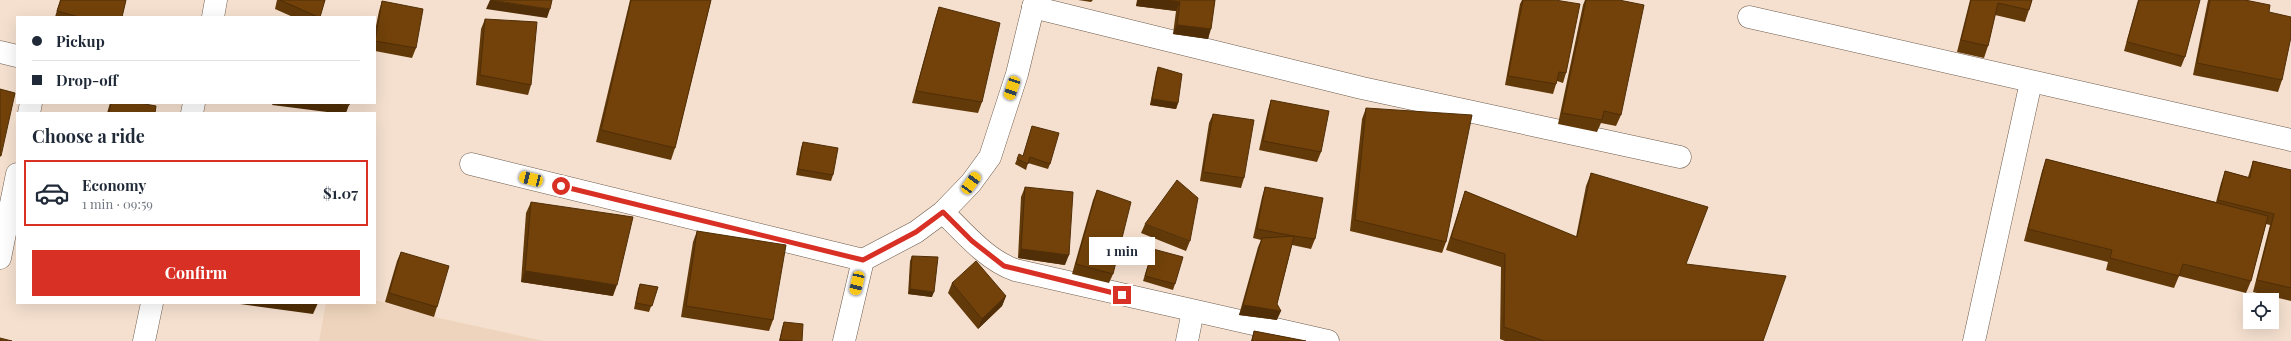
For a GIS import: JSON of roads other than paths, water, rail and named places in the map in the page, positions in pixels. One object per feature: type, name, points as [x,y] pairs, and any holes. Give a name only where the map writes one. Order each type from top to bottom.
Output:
[{"type":"street","points":[[212,16],[216,0]]},
{"type":"street","points":[[471,164],[863,260],[916,232],[943,212],[971,183],[990,157],[1016,74],[1034,4],[1362,88],[1680,156]]},
{"type":"street","points":[[1750,17],[2291,140]]},
{"type":"street","points":[[0,52],[16,56]]},
{"type":"street","points":[[1974,341],[2031,82]]},
{"type":"street","points":[[0,258],[16,179]]},
{"type":"street","points":[[943,212],[972,241],[1007,267],[1328,341]]},
{"type":"street","points":[[844,341],[863,260]]},
{"type":"street","points":[[144,341],[152,304]]},
{"type":"street","points":[[1187,341],[1193,311]]}]
